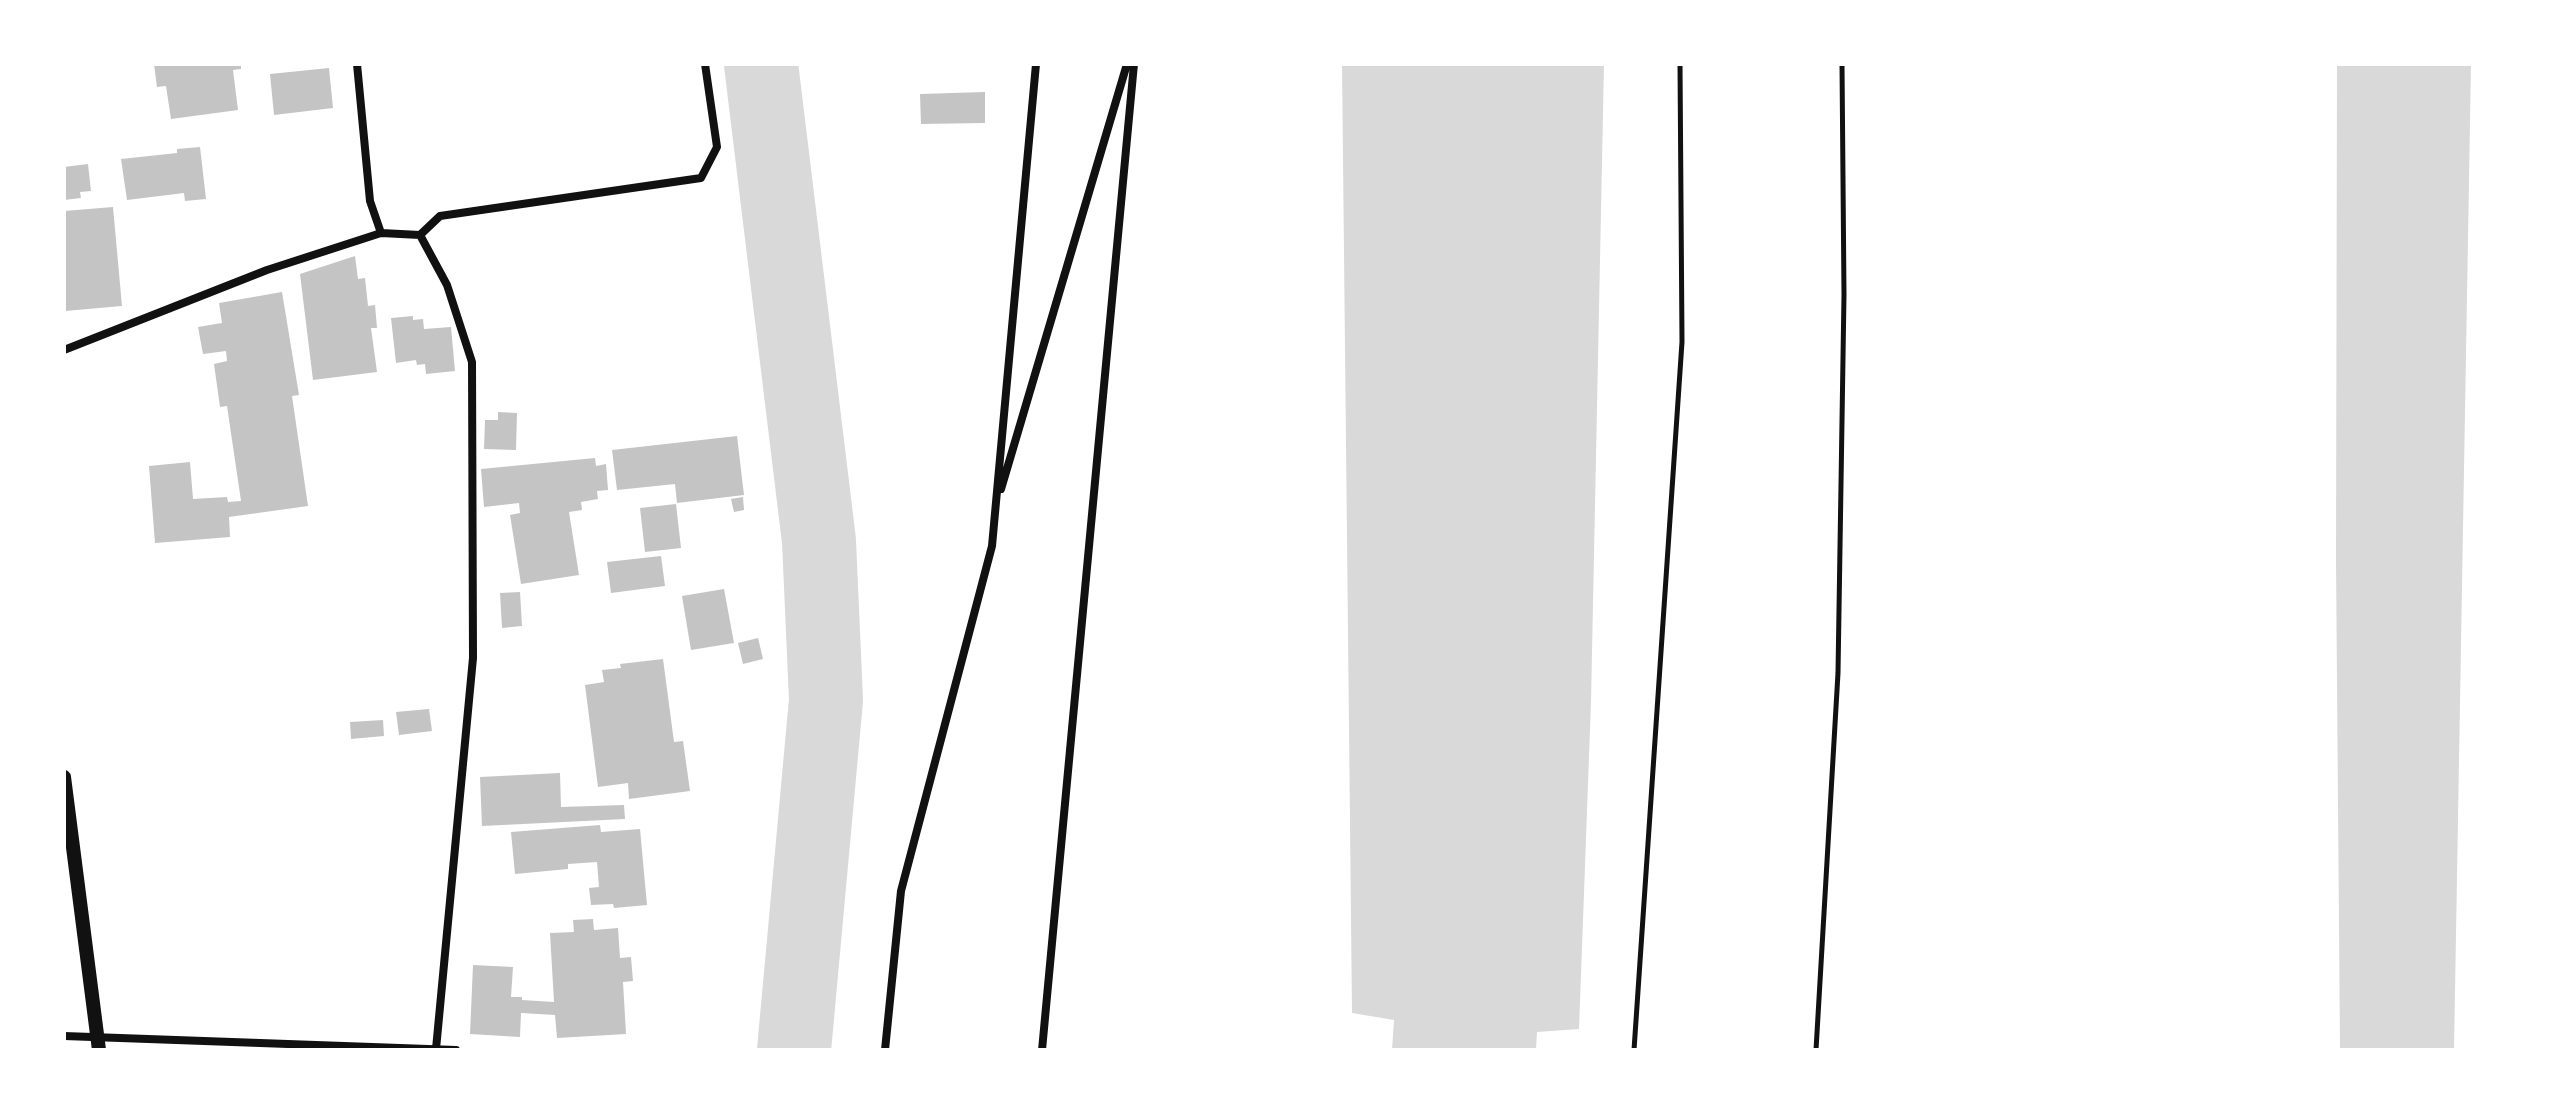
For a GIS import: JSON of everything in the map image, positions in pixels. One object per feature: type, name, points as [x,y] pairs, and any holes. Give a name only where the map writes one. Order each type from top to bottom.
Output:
[{"type":"street","points":[[357,64],[370,201],[381,233]]},
{"type":"street","points":[[64,350],[267,270],[381,233],[420,235],[440,216],[701,178],[717,147],[705,64]]},
{"type":"street","points":[[885,1050],[901,891],[992,546],[1036,64]]},
{"type":"street","points":[[996,505],[1127,64]]},
{"type":"street","points":[[1042,1050],[1134,64]]},
{"type":"street","points":[[420,235],[447,285],[472,362],[473,658],[436,1049]]},
{"type":"street","points":[[64,777],[99,1044]]},
{"type":"street","points":[[64,1036],[99,1044],[456,1050]]},
{"type":"path","points":[[1634,1050],[1682,342],[1680,64]]},
{"type":"path","points":[[1816,1050],[1838,673],[1844,295],[1842,64]]},
{"type":"shaded area","points":[[1342,64],[1604,64],[1591,702],[1579,1029],[1537,1032],[1536,1050],[1392,1050],[1394,1020],[1352,1013]]},
{"type":"shaded area","points":[[2337,64],[2471,64],[2454,1050],[2340,1050],[2336,559]]},
{"type":"building","points":[[154,64],[241,64],[241,69],[233,70],[238,110],[171,119],[166,86],[157,87]]},
{"type":"building","points":[[329,68],[333,108],[274,115],[270,74]]},
{"type":"building","points":[[985,92],[985,123],[921,124],[920,94]]},
{"type":"building","points":[[200,147],[206,199],[185,201],[184,193],[127,200],[121,159],[177,153],[177,149]]},
{"type":"building","points":[[88,164],[91,191],[80,192],[81,198],[64,200],[64,167]]},
{"type":"building","points":[[113,207],[122,306],[65,311],[64,211]]},
{"type":"building","points":[[355,256],[358,279],[365,278],[368,306],[375,305],[377,328],[371,328],[377,372],[313,380],[300,274]]},
{"type":"building","points":[[282,292],[299,395],[292,396],[308,506],[229,517],[230,537],[155,543],[149,466],[190,462],[193,499],[227,497],[228,502],[241,501],[227,406],[220,407],[214,364],[227,361],[226,351],[203,354],[198,327],[222,323],[219,303]]},
{"type":"building","points":[[413,316],[413,320],[423,319],[424,329],[451,327],[455,371],[426,374],[425,364],[417,365],[416,360],[396,363],[391,318]]},
{"type":"building","points":[[498,412],[517,413],[516,450],[484,449],[485,420],[498,420]]},
{"type":"building","points":[[737,436],[744,495],[677,503],[675,484],[617,490],[612,450]]},
{"type":"building","points":[[595,458],[596,466],[606,464],[608,490],[597,491],[598,499],[581,502],[582,510],[569,512],[579,575],[521,584],[510,515],[520,513],[519,503],[484,507],[481,469]]},
{"type":"building","points":[[743,497],[744,510],[734,512],[731,499]]},
{"type":"building","points":[[676,504],[681,548],[645,552],[640,508]]},
{"type":"building","points":[[661,556],[665,586],[611,593],[607,562]]},
{"type":"building","points":[[724,589],[734,643],[691,650],[682,596]]},
{"type":"building","points":[[520,592],[522,626],[502,628],[500,593]]},
{"type":"building","points":[[758,638],[763,659],[743,664],[738,643]]},
{"type":"building","points":[[663,659],[674,742],[683,741],[690,791],[629,799],[628,783],[598,787],[585,685],[604,682],[602,670],[621,668],[620,664]]},
{"type":"building","points":[[429,709],[432,731],[399,735],[396,712]]},
{"type":"building","points":[[383,720],[384,736],[351,739],[350,722]]},
{"type":"building","points":[[560,773],[561,807],[624,805],[625,819],[482,826],[480,777]]},
{"type":"building","points":[[600,825],[601,832],[640,829],[647,905],[614,908],[613,904],[591,905],[589,888],[599,887],[597,862],[568,864],[568,869],[515,874],[511,832]]},
{"type":"building","points":[[593,919],[594,930],[618,928],[620,958],[631,957],[633,981],[623,982],[626,1034],[557,1038],[555,1015],[521,1013],[520,1037],[470,1034],[473,965],[513,967],[511,997],[554,1002],[550,933],[574,932],[573,920]]},
{"type":"waterway","points":[[761,64],[819,541],[826,700],[794,1050]]}]
